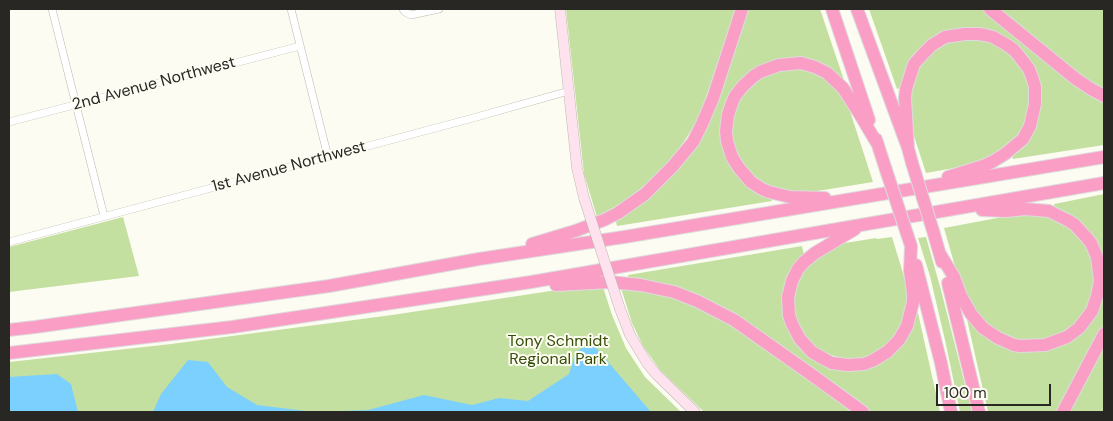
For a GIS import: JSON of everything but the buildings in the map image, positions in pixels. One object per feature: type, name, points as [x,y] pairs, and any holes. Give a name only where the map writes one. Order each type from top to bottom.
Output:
[{"type":"highway","points":[[428,268],[575,232],[612,216],[645,194],[681,158],[693,142],[713,98],[742,9]]},
{"type":"highway","points":[[832,9],[911,246],[931,322],[950,412]]},
{"type":"highway","points":[[857,9],[908,148],[954,306],[979,412]]},
{"type":"highway","points":[[990,9],[1076,79],[1104,96]]},
{"type":"highway","points":[[908,148],[905,98],[908,81],[914,64],[932,45],[952,36],[978,34],[1000,40],[1014,50],[1029,69],[1035,87],[1035,104],[1030,126],[1023,139],[992,162],[909,190]]},
{"type":"highway","points":[[878,146],[843,88],[827,73],[808,65],[779,65],[760,72],[735,96],[728,116],[726,131],[732,157],[746,177],[762,189],[782,196],[802,198],[880,195]]},
{"type":"highway","points":[[9,330],[329,286],[428,268],[1104,157]]},
{"type":"highway","points":[[9,353],[232,327],[531,282],[1104,183]]},
{"type":"highway","points":[[940,254],[954,278],[966,305],[978,322],[992,335],[1014,345],[1028,347],[1045,346],[1067,337],[1079,328],[1095,304],[1100,281],[1097,257],[1091,243],[1069,221],[1056,214],[1042,210],[952,209]]},
{"type":"highway","points":[[862,225],[810,257],[798,269],[792,281],[788,306],[795,331],[805,346],[826,360],[840,365],[864,364],[887,352],[899,340],[907,326],[913,302],[910,270],[911,246]]},
{"type":"highway","points":[[531,282],[555,285],[591,283],[630,284],[662,289],[690,298],[734,320],[863,412]]},
{"type":"highway","points":[[9,322],[35,327]]},
{"type":"highway","points":[[1063,412],[1104,334]]},
{"type":"street","points":[[52,9],[104,216]]},
{"type":"street","points":[[291,9],[328,157]]},
{"type":"street","points":[[405,12],[415,15],[439,9]]},
{"type":"street","points":[[560,9],[577,168],[584,198],[620,309],[630,335],[647,363],[661,380],[695,412]]},
{"type":"street","name":"2nd Avenue Northwest","points":[[9,122],[300,46]]},
{"type":"street","name":"1st Avenue Northwest","points":[[9,242],[569,91]]},
{"type":"green space","points":[[566,9],[736,9],[705,100],[695,124],[685,140],[653,178],[628,199],[597,217],[584,174]]},
{"type":"green space","points":[[746,9],[820,9],[845,83],[807,62],[740,83],[727,153],[771,196],[772,201],[617,226],[615,217],[687,154]]},
{"type":"green space","points":[[869,9],[985,9],[1104,100],[1104,145],[1013,159],[1011,152],[1039,92],[1008,41],[939,37],[901,88],[897,89]]},
{"type":"green space","points":[[996,9],[1104,9],[1104,91],[1084,79]]},
{"type":"green space","points":[[954,40],[984,40],[1006,49],[1024,71],[1030,89],[1031,103],[1023,130],[1009,147],[977,164],[926,173],[912,130],[909,104],[915,72],[938,46]]},
{"type":"green space","points":[[802,69],[827,79],[840,90],[849,108],[873,182],[805,193],[792,192],[765,185],[752,176],[739,160],[732,141],[732,117],[740,99],[752,84],[773,71]]},
{"type":"green space","points":[[1104,194],[1104,326],[1058,412],[988,412],[966,315],[1020,349],[1082,329],[1103,266],[1055,209],[1054,204]]},
{"type":"green space","points":[[1024,213],[1037,213],[1068,225],[1088,246],[1096,273],[1088,310],[1067,332],[1031,343],[1008,338],[982,321],[960,284],[944,228]]},
{"type":"green space","points":[[123,217],[139,276],[9,292],[9,247]]},
{"type":"green space","points":[[892,237],[908,295],[902,328],[887,346],[869,356],[858,359],[846,359],[827,354],[806,338],[798,325],[793,299],[798,279],[811,260],[839,244]]},
{"type":"green space","points":[[926,237],[972,412],[960,412],[930,276],[918,238]]},
{"type":"green space","points":[[802,246],[804,255],[785,303],[811,355],[868,365],[918,313],[940,412],[872,412],[743,321],[628,279],[628,275]]},
{"type":"green space","name":"Tony Schmidt Regional Park","points":[[602,284],[612,315],[626,348],[645,377],[681,412],[9,412],[9,362],[171,344],[392,315]]},
{"type":"green space","points":[[620,285],[652,289],[718,313],[860,412],[704,412],[660,370],[643,346],[632,323]]},
{"type":"green space","points":[[1104,342],[1104,412],[1066,412]]},
{"type":"water","points":[[591,342],[651,412],[314,412],[368,410],[424,395],[472,405],[499,398],[528,401],[569,374],[576,352]]},
{"type":"water","points":[[188,360],[208,362],[227,387],[257,405],[314,412],[153,412],[161,394]]},
{"type":"water","points":[[57,374],[71,384],[78,412],[9,412],[9,377]]}]
